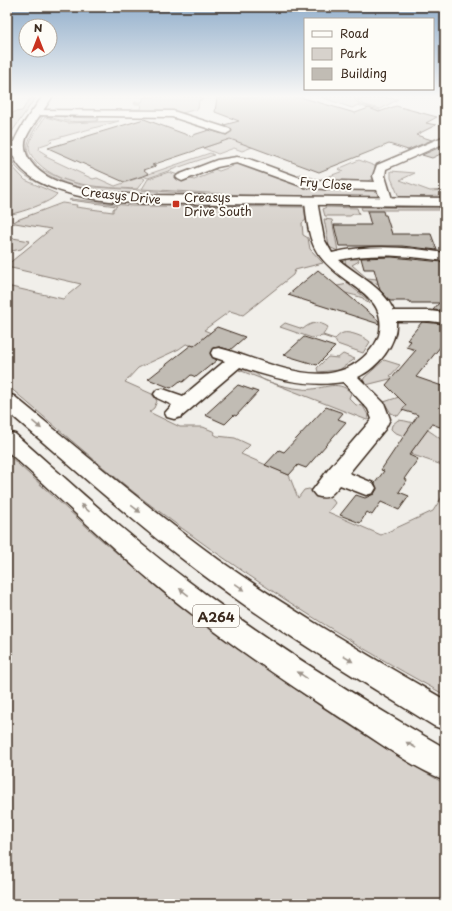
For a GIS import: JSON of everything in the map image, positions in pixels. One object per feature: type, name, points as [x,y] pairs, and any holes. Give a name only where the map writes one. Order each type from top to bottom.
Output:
[{"type":"main road","name":"Creasys Drive","points":[[20,140],[19,154],[24,163],[35,174],[59,186],[90,194],[144,199],[445,202]]},
{"type":"main road","name":"A264","points":[[7,400],[117,494],[211,567],[316,640],[445,716]]},
{"type":"main road","name":"A264","points":[[7,439],[142,558],[232,628],[343,704],[445,765]]},
{"type":"street","points":[[387,202],[381,186],[379,172],[383,166],[444,140]]},
{"type":"street","name":"Fry Close","points":[[182,177],[225,161],[235,159],[245,161],[304,183],[324,185],[381,186]]},
{"type":"street","points":[[219,353],[277,374],[321,378],[346,375],[356,371],[383,344],[388,335],[388,316],[384,306],[321,249],[310,201]]},
{"type":"street","points":[[330,258],[353,253],[424,258],[445,257]]},
{"type":"street","points":[[388,316],[430,316],[445,318]]},
{"type":"street","points":[[163,394],[179,409],[238,360]]},
{"type":"street","points":[[323,491],[378,426],[381,419],[377,407],[346,375]]},
{"type":"street","points":[[336,475],[366,488]]},
{"type":"green space","points":[[10,140],[14,140],[12,145],[15,159],[23,171],[35,180],[62,191],[43,185],[24,174],[16,167],[11,159],[8,149]]},
{"type":"green space","points":[[27,140],[30,140],[28,153],[33,161],[51,174],[74,183],[93,187],[232,196],[152,197],[122,195],[92,190],[66,183],[43,172],[25,156],[25,146]]},
{"type":"green space","points":[[31,140],[52,140],[50,140],[52,142],[40,146],[39,150],[47,155],[44,156],[93,179],[97,178],[115,186],[141,177],[145,179],[137,189],[111,188],[71,182],[48,171],[38,163],[30,151]]},
{"type":"green space","points":[[224,140],[236,140],[255,146],[242,151],[234,148],[218,154],[203,148],[224,141]]},
{"type":"green space","points":[[210,153],[214,155],[148,178],[126,169],[125,166],[146,175]]},
{"type":"green space","points":[[359,160],[375,166],[373,179],[366,182],[305,180],[293,176],[300,174],[319,180],[343,171],[338,169]]},
{"type":"green space","points":[[7,161],[25,180],[57,194],[42,204],[27,210],[7,215]]},
{"type":"green space","points":[[235,162],[285,180],[374,189],[378,195],[377,197],[241,195],[142,189],[148,179],[169,172],[194,180],[212,173],[206,170],[212,168],[219,171],[233,166],[226,163]]},
{"type":"green space","points":[[391,171],[415,173],[400,180],[430,191],[445,190],[445,196],[399,197],[391,178]]},
{"type":"green space","points":[[72,199],[132,206],[304,207],[306,220],[302,223],[303,235],[308,238],[310,249],[323,263],[295,270],[293,275],[243,315],[230,311],[204,330],[211,333],[197,347],[186,344],[179,349],[138,368],[125,382],[152,394],[157,401],[154,408],[149,412],[180,427],[203,427],[215,432],[214,434],[217,436],[235,438],[250,445],[241,454],[289,475],[298,498],[304,490],[309,489],[333,500],[335,503],[328,512],[381,535],[433,511],[445,492],[445,695],[326,625],[210,549],[136,494],[7,385],[7,286],[63,299],[81,284],[7,267],[7,265],[51,229],[15,223],[9,225],[17,220],[62,203],[77,205],[76,207],[113,212],[113,209],[117,206],[69,200]]},
{"type":"green space","points":[[179,203],[295,204],[303,206],[179,205]]},
{"type":"green space","points":[[326,207],[357,208],[359,214],[353,214],[350,216],[325,216],[323,209]]},
{"type":"green space","points":[[361,207],[444,208],[444,210],[362,210]]},
{"type":"green space","points":[[324,219],[332,220],[338,251],[329,246]]},
{"type":"green space","points":[[7,237],[30,241],[21,249],[7,252]]},
{"type":"green space","points":[[346,259],[358,259],[359,261],[352,265],[367,278],[377,279],[379,284],[365,280],[346,264]]},
{"type":"green space","points":[[348,284],[367,299],[370,304],[363,298],[327,288]]},
{"type":"green space","points":[[285,323],[303,329],[309,325],[318,323],[328,327],[323,335],[335,339],[342,333],[349,333],[361,336],[370,342],[363,353],[337,344],[335,340],[323,336],[312,338],[280,327]]},
{"type":"green space","points":[[343,354],[355,359],[339,370],[318,372],[317,368],[328,357],[338,358]]},
{"type":"green space","points":[[384,360],[400,365],[390,376],[394,378],[366,385],[363,383],[364,378]]},
{"type":"green space","points":[[239,370],[253,371],[263,379]]},
{"type":"green space","points":[[272,383],[293,388],[315,389],[334,385],[346,388],[351,393],[349,398],[356,405],[363,406],[369,417],[367,420]]},
{"type":"green space","points":[[399,397],[407,404],[398,416],[391,413],[384,402]]},
{"type":"green space","points":[[398,420],[411,422],[423,427],[435,434],[445,443],[445,466],[410,454],[418,442],[394,432],[391,429],[392,425]]},
{"type":"green space","points":[[7,454],[126,561],[202,621],[281,679],[321,706],[403,759],[445,784],[445,904],[7,904]]},
{"type":"building","points":[[76,140],[228,140],[152,165],[156,166],[144,170],[149,174],[124,182],[48,148]]},
{"type":"building","points":[[231,140],[432,140],[408,150],[389,144],[319,172]]},
{"type":"building","points":[[445,145],[445,152],[432,158],[422,155]]},
{"type":"building","points":[[367,211],[383,211],[384,215],[386,215],[392,234],[431,234],[437,250],[402,246],[339,246],[334,225],[371,225]]},
{"type":"building","points":[[392,257],[442,262],[445,268],[445,311],[433,310],[439,303],[390,301],[380,290],[374,269],[364,269],[361,258]]},
{"type":"building","points":[[318,270],[379,321],[379,324],[288,295]]},
{"type":"building","points":[[422,322],[445,324],[445,341],[416,377],[445,387],[445,429],[432,424],[409,455],[418,459],[404,479],[407,480],[399,492],[409,496],[399,510],[381,502],[372,515],[367,512],[360,523],[340,515],[356,495],[365,498],[374,494],[377,489],[375,483],[384,471],[381,470],[418,415],[402,410],[406,405],[386,385],[416,350],[406,347],[411,341],[407,340]]},
{"type":"building","points":[[217,327],[245,337],[230,350],[219,347],[213,348],[210,354],[217,360],[196,377],[191,375],[183,382],[180,381],[171,388],[148,379],[191,345],[194,346]]},
{"type":"building","points":[[304,337],[335,347],[317,365],[284,355]]},
{"type":"building","points":[[238,385],[258,392],[236,416],[234,415],[225,424],[205,415]]},
{"type":"building","points":[[326,407],[343,413],[338,419],[346,422],[306,468],[298,465],[289,475],[265,465],[279,450],[284,452]]},
{"type":"place","name":"Creasys Drive South","points":[[176,204]]}]
